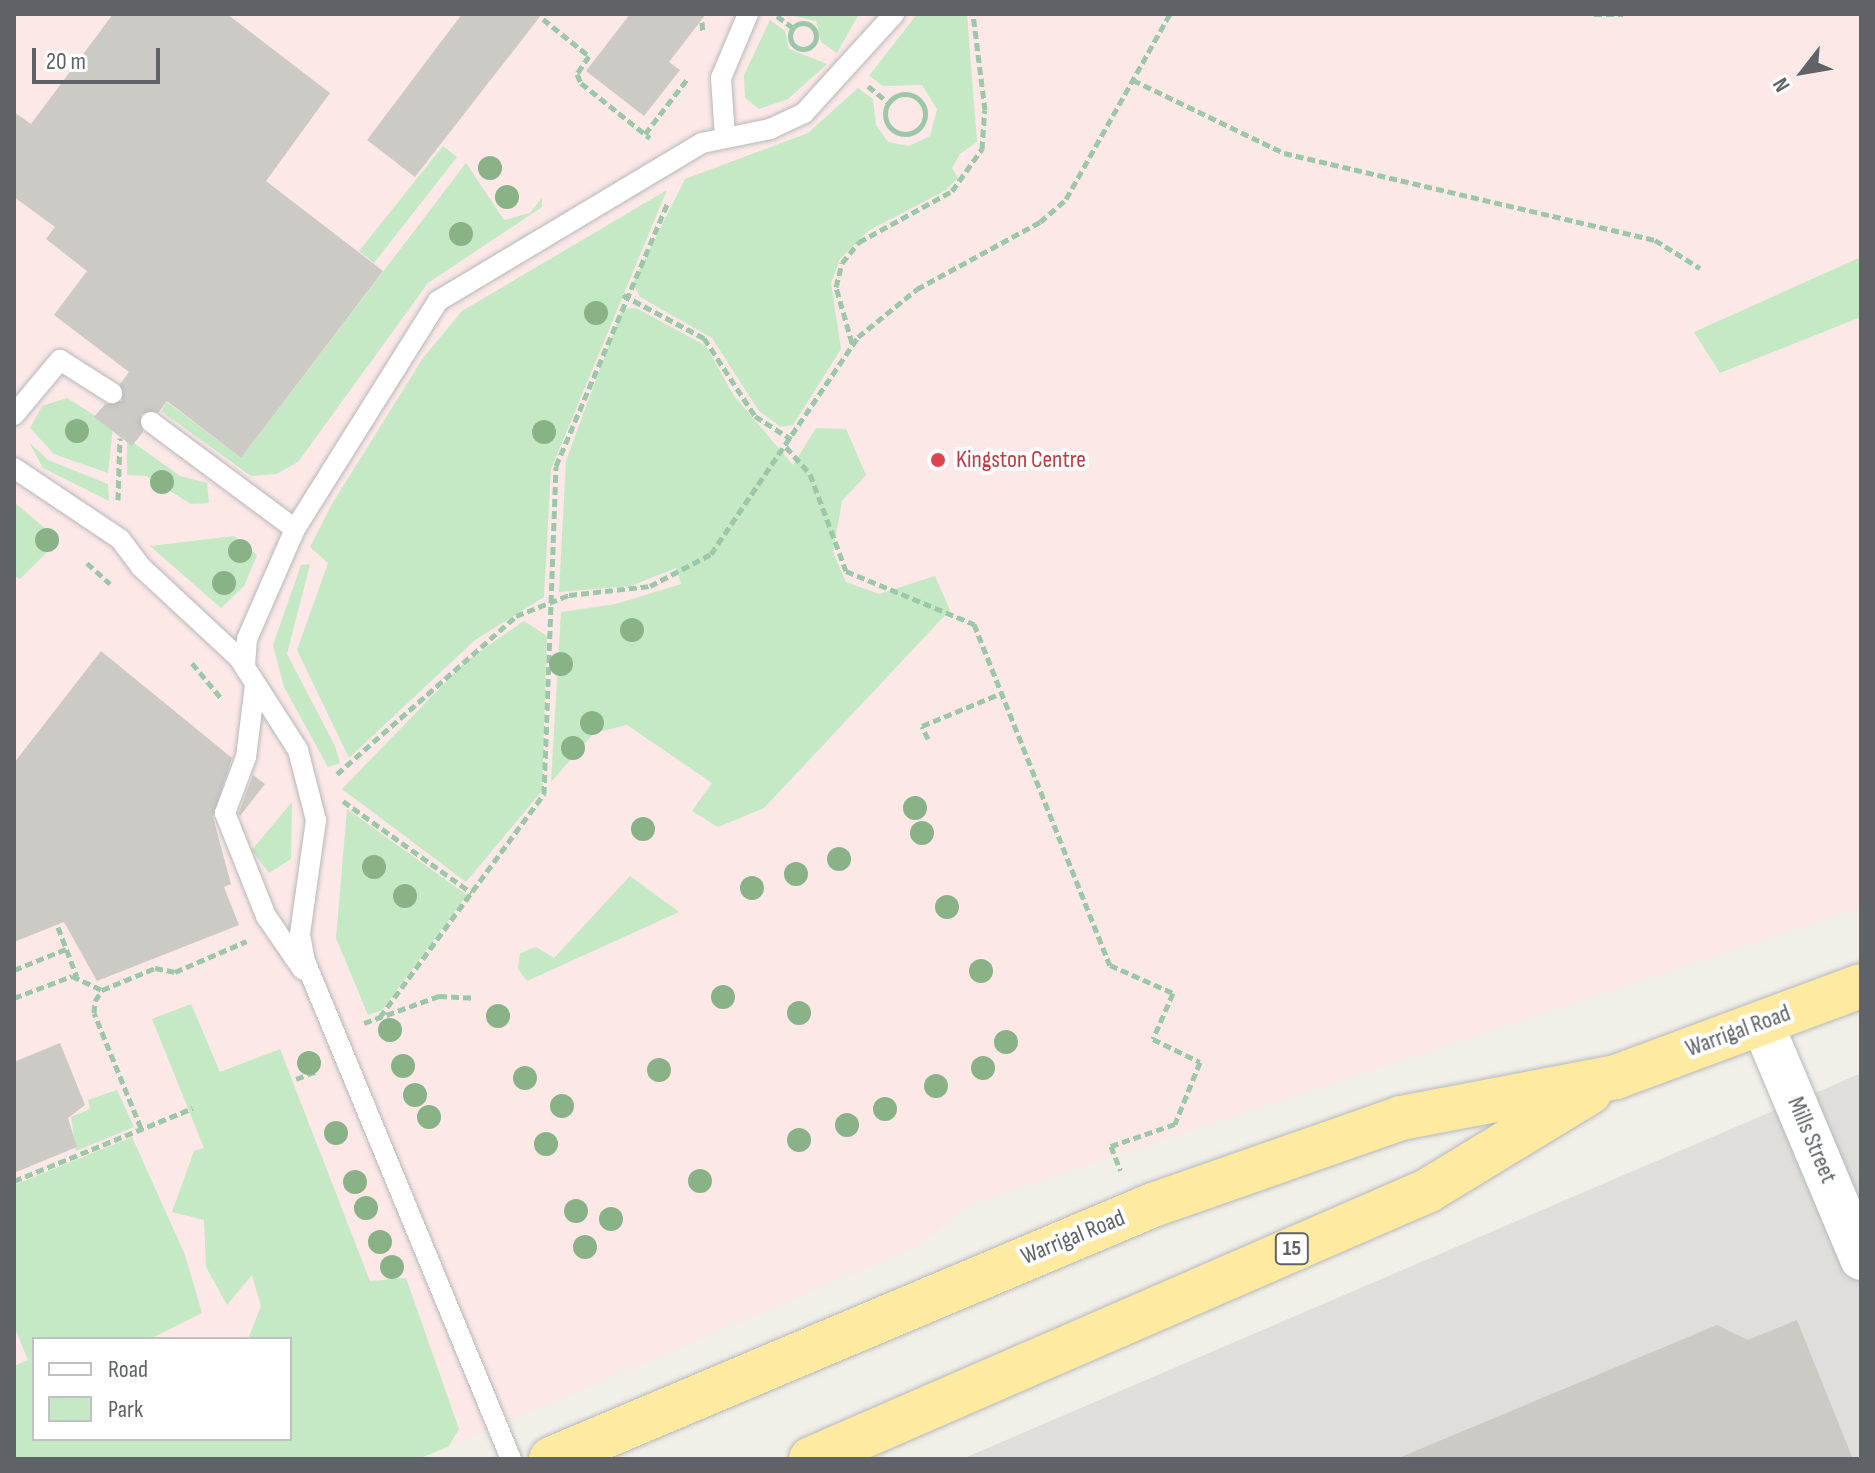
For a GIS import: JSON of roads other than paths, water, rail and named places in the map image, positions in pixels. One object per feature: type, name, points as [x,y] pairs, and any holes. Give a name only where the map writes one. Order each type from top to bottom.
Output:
[{"type":"highway","name":"Warrigal Road","points":[[551,1459],[1187,1192],[1401,1118],[1616,1077],[1861,986]]},
{"type":"highway","name":"Warrigal Road","points":[[811,1459],[1427,1191],[1616,1077]]},
{"type":"street","name":"Mills Street","points":[[1762,1023],[1861,1259]]},
{"type":"lane","points":[[725,137],[721,78],[748,14]]},
{"type":"lane","points":[[322,1006],[266,916],[225,813],[258,701],[248,671],[247,639],[295,529],[401,350],[438,301],[725,137],[770,129],[804,113],[894,14]]},
{"type":"lane","points":[[14,415],[56,361],[112,393]]},
{"type":"lane","points":[[151,422],[295,529]]},
{"type":"lane","points":[[14,468],[105,526],[248,671],[293,741],[313,794],[312,866],[300,934],[322,1006],[511,1459]]},
{"type":"place","name":"Kingston Centre","points":[[938,460]]}]
